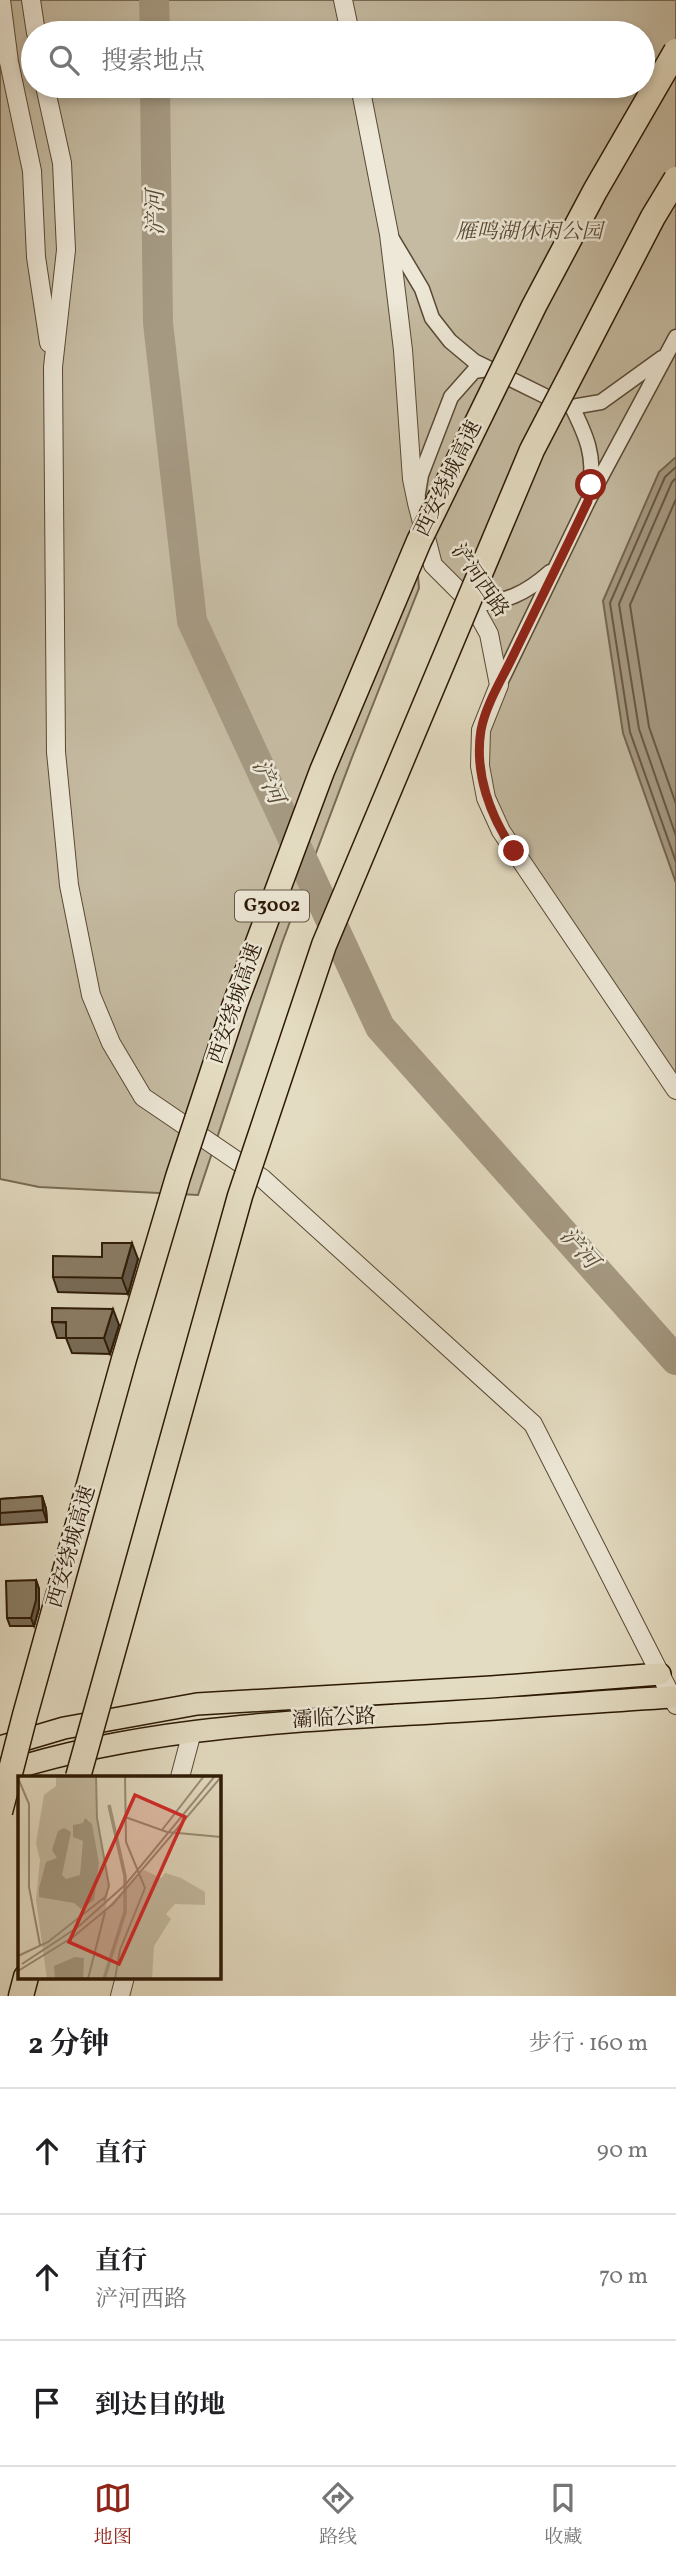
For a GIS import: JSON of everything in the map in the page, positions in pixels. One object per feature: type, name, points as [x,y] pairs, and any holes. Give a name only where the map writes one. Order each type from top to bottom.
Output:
[{"type":"highway","name":"西安绕城高速","points":[[655,87],[676,51]]},
{"type":"highway","name":"西安绕城高速","points":[[0,1812],[24,1715],[178,1177],[235,1004],[322,771],[419,541],[528,318],[595,191],[649,98]]},
{"type":"highway","name":"G3002","points":[[78,1776],[240,1196],[324,945],[532,450],[676,179]]},
{"type":"highway","points":[[21,1996],[25,1979]]},
{"type":"main road","name":"灞临公路","points":[[0,1747],[64,1728],[197,1704],[660,1674]]},
{"type":"main road","name":"灞临公路","points":[[0,1773],[36,1761],[123,1741],[281,1722],[674,1701]]},
{"type":"street","points":[[1,0],[9,62],[32,171],[36,257],[53,367]]},
{"type":"street","points":[[31,0],[34,21]]},
{"type":"street","points":[[343,0],[347,21]]},
{"type":"street","points":[[48,98],[62,163],[66,250],[53,367],[56,752],[69,885],[91,995],[111,1042],[143,1097],[261,1178],[533,1424],[674,1701]]},
{"type":"street","name":"浐河西路","points":[[362,98],[389,234],[403,350],[416,503],[433,565],[473,605],[489,634],[499,685]]},
{"type":"street","points":[[389,234],[422,289],[432,318],[450,341],[474,361],[572,407],[601,402],[666,355]]},
{"type":"street","points":[[676,337],[588,501],[499,685],[481,730],[480,766],[486,798],[500,831],[676,1090]]},
{"type":"street","points":[[416,503],[421,475],[451,397],[474,372],[491,369]]},
{"type":"street","points":[[572,407],[589,440],[593,470],[588,501]]},
{"type":"street","points":[[473,605],[496,602],[529,590],[557,566]]},
{"type":"street","points":[[180,1776],[192,1732]]},
{"type":"street","points":[[120,1996],[124,1979]]},
{"type":"green space","name":"雁鸣湖休闲公园","points":[[0,0],[676,0],[676,1090],[501,831],[480,766],[499,685],[489,634],[433,565],[410,476],[419,588],[282,943],[198,1195],[39,1187],[0,1179]],"holes":[[[21,21],[655,21],[655,98],[354,98],[372,189],[353,98],[21,98]]]},
{"type":"water","points":[[676,457],[676,883],[623,733],[603,601],[659,472]]},
{"type":"building","points":[[102,1243],[132,1243],[122,1278],[53,1277],[53,1256],[102,1257]]},
{"type":"building","points":[[52,1308],[113,1309],[104,1338],[66,1338],[66,1322],[52,1322]]},
{"type":"building","points":[[42,1496],[43,1510],[0,1513],[0,1499]]},
{"type":"building","points":[[36,1580],[36,1600],[31,1618],[7,1618],[6,1581]]},
{"type":"waterway","name":"浐河","points":[[154,0],[155,21]]},
{"type":"waterway","name":"浐河","points":[[155,98],[158,323],[192,621],[380,1027],[676,1360]]},
{"type":"route","points":[[514,851],[500,831],[486,798],[480,766],[481,730],[499,685],[588,501],[591,485]]}]
